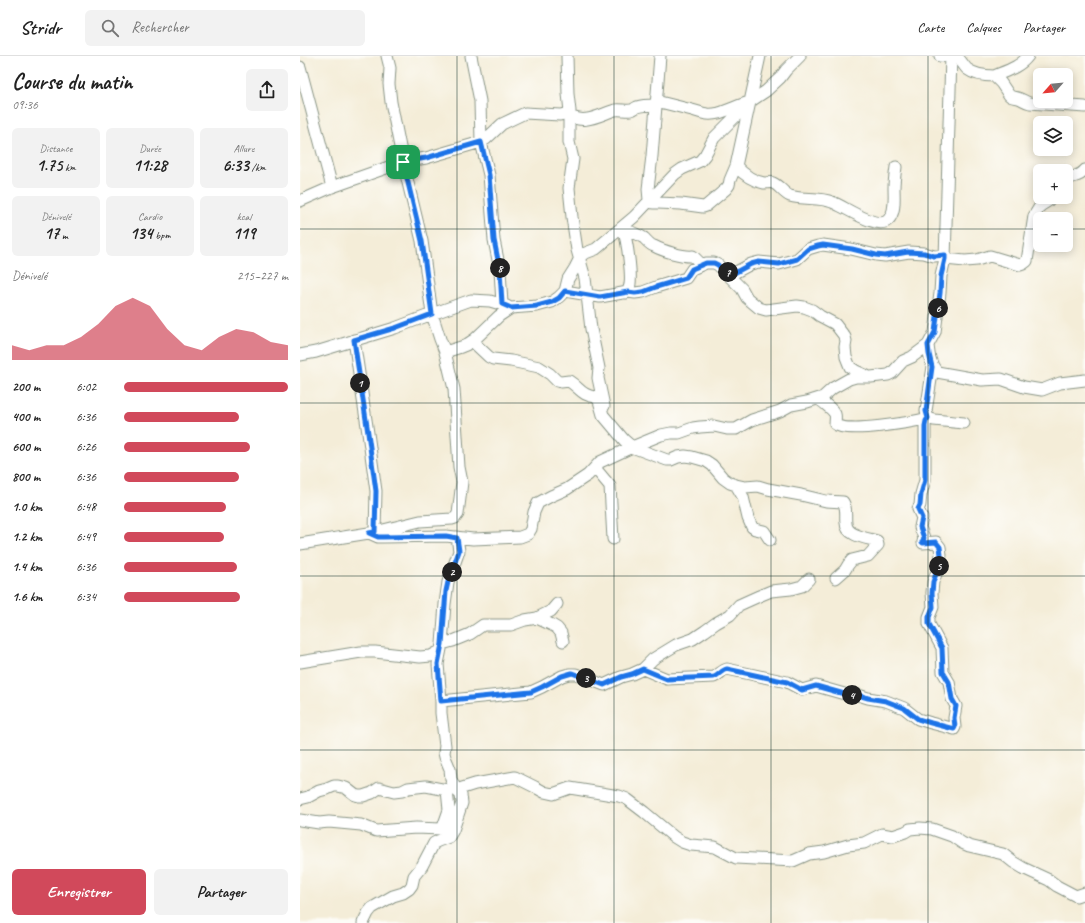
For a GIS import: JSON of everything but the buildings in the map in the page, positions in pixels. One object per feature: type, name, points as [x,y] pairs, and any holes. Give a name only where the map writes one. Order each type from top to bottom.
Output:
[{"type":"street","points":[[300,544],[372,533],[420,521],[452,519],[458,514],[462,478],[459,467],[454,389],[445,352],[432,314],[422,241],[403,162],[391,102],[389,84],[390,68],[387,56]]},
{"type":"street","points":[[445,352],[461,348],[475,339],[499,316],[507,306],[494,240],[490,182],[481,142],[480,100],[471,56]]},
{"type":"street","points":[[567,56],[567,88],[570,111],[568,115],[569,142],[573,159],[570,188],[572,217],[599,368],[598,378],[604,404],[610,419],[609,423]]},
{"type":"street","points":[[649,200],[648,189],[660,56]]},
{"type":"street","points":[[649,200],[658,204],[693,204],[703,207],[726,189],[736,166],[760,56]]},
{"type":"street","points":[[300,355],[316,352],[395,328],[470,300],[490,301],[507,306],[537,306],[552,302],[559,298],[565,291],[568,279],[583,254],[596,249],[622,229],[675,174],[682,169],[700,161],[714,138],[751,101],[776,82],[800,56]]},
{"type":"street","points":[[940,56],[952,56],[960,60],[967,69],[976,74],[994,76],[1019,65],[1028,56]]},
{"type":"street","points":[[372,533],[378,537],[446,536],[473,539],[520,537],[528,534],[531,529],[534,512],[538,503],[567,489],[588,475],[600,462],[662,435],[679,433],[693,428],[714,426],[736,430],[752,420],[780,411],[791,405],[823,397],[833,388],[849,379],[856,377],[888,375],[892,373],[903,361],[912,357],[928,345],[935,332],[941,276],[945,257],[952,56]]},
{"type":"street","points":[[300,67],[332,186]]},
{"type":"street","points":[[994,76],[1002,83],[1010,97],[1019,98],[1030,103],[1085,107]]},
{"type":"street","points":[[300,201],[332,186],[403,162],[426,158],[481,142],[502,124],[525,113],[560,116],[568,115],[573,119],[578,120],[598,117],[615,110],[632,110],[655,103],[693,110],[710,115],[720,113],[751,101]]},
{"type":"street","points":[[736,166],[745,176],[756,180],[774,183],[782,191],[789,195],[806,199],[826,199],[837,203],[858,216],[870,221],[881,222],[886,222],[889,220],[892,214],[896,167]]},
{"type":"street","points":[[1073,177],[1082,174],[1085,170]]},
{"type":"street","points":[[722,270],[731,273],[759,262],[784,263],[797,259],[808,249],[823,245],[885,256],[908,252],[924,253],[965,261],[977,260],[990,256],[1020,265],[1027,261],[1034,216],[1040,206],[1043,204]]},
{"type":"street","points":[[622,229],[635,233],[646,239],[653,246],[678,254],[693,256],[702,265]]},
{"type":"street","points":[[622,229],[627,240],[631,276],[630,287],[626,293]]},
{"type":"street","points":[[565,291],[600,297],[643,292],[684,280],[688,277],[692,269],[706,263],[714,263],[718,265],[742,289],[747,298],[759,308],[766,310],[797,306],[804,307],[812,310],[835,324],[845,337],[846,357],[850,367],[868,377]]},
{"type":"street","points":[[354,340],[376,491],[372,533]]},
{"type":"street","points":[[472,340],[488,357],[539,367],[557,380],[561,382],[569,381],[584,394],[596,397],[599,401],[603,415],[624,440],[632,447],[671,460],[684,456],[706,461],[712,465],[723,478],[736,485],[745,487],[758,486],[826,501],[843,502],[846,511],[846,527],[850,532],[877,541],[878,545],[868,556],[852,560],[846,570],[836,578]]},
{"type":"street","points":[[643,669],[667,679],[714,677],[727,669],[759,675],[787,682],[802,690],[816,686],[848,695],[855,694],[886,701],[904,708],[918,719],[954,729],[956,706],[952,699],[949,682],[943,672],[942,648],[929,624],[929,617],[933,607],[933,582],[939,566],[941,555],[940,547],[936,542],[922,542],[924,538],[920,527],[922,518],[918,509],[925,480],[925,426],[928,418],[926,411],[932,367],[928,345]]},
{"type":"street","points":[[932,367],[937,372],[977,379],[1001,379],[1024,387],[1042,390],[1060,383],[1085,380]]},
{"type":"street","points":[[818,399],[834,413],[836,416],[835,424],[840,427],[852,429],[928,418],[964,423]]},
{"type":"street","points":[[595,468],[610,486],[613,539]]},
{"type":"street","points":[[736,485],[743,497],[748,518],[752,527],[754,529],[764,531],[770,540]]},
{"type":"street","points":[[300,820],[319,823],[329,822],[361,825],[376,831],[416,828],[441,829],[443,827],[449,810],[452,790],[450,769],[445,757],[438,652],[446,591],[459,551],[457,538]]},
{"type":"street","points":[[441,701],[531,692],[562,676],[572,673],[604,685],[643,669],[652,659],[676,645],[693,639],[730,615],[739,606],[771,591],[791,589],[802,586],[808,579]]},
{"type":"street","points":[[300,662],[361,652],[375,652],[420,658],[438,652],[453,641],[470,634],[484,625],[511,625],[537,618],[551,611],[557,604]]},
{"type":"street","points":[[537,618],[557,628],[561,633],[563,641]]},
{"type":"street","points":[[452,790],[475,784],[515,778],[544,792],[553,794],[570,788],[619,796],[627,799],[682,842],[691,845],[715,847],[736,858],[793,861],[809,854],[864,843],[882,834],[893,836],[914,828],[932,829],[952,836],[969,846],[1003,854],[1023,868],[1049,880],[1076,896],[1085,893]]},
{"type":"street","points":[[300,799],[334,786],[346,788],[355,795],[359,796],[372,793],[379,788],[394,792],[402,791],[408,788],[426,786],[452,790],[461,795],[462,803],[454,830],[448,837],[434,843],[422,866],[414,876],[410,889],[393,896],[372,908],[363,923]]},
{"type":"route","points":[[481,142],[491,190],[494,240],[500,270],[502,304],[511,308],[537,306],[552,302],[559,298],[565,291],[600,297],[628,292],[643,292],[684,280],[688,277],[692,269],[706,263],[714,263],[722,270],[731,273],[759,262],[779,264],[797,259],[808,249],[823,245],[885,256],[908,252],[918,252],[934,256],[945,255],[941,276],[935,332],[928,345],[932,367],[926,411],[928,418],[925,426],[925,480],[918,509],[922,518],[920,527],[924,538],[922,542],[924,544],[936,542],[940,547],[941,555],[939,566],[933,582],[933,607],[929,617],[929,624],[942,648],[943,672],[949,682],[952,699],[956,706],[954,729],[918,719],[897,704],[886,701],[855,694],[848,695],[816,686],[802,690],[787,682],[727,669],[714,677],[667,679],[643,669],[615,679],[604,685],[572,673],[562,676],[531,692],[441,701],[438,664],[442,644],[446,591],[459,551],[459,545],[457,538],[446,536],[378,537],[369,533],[375,532],[376,491],[354,340],[395,328],[432,314],[422,241],[403,162],[426,158],[481,142]]}]
